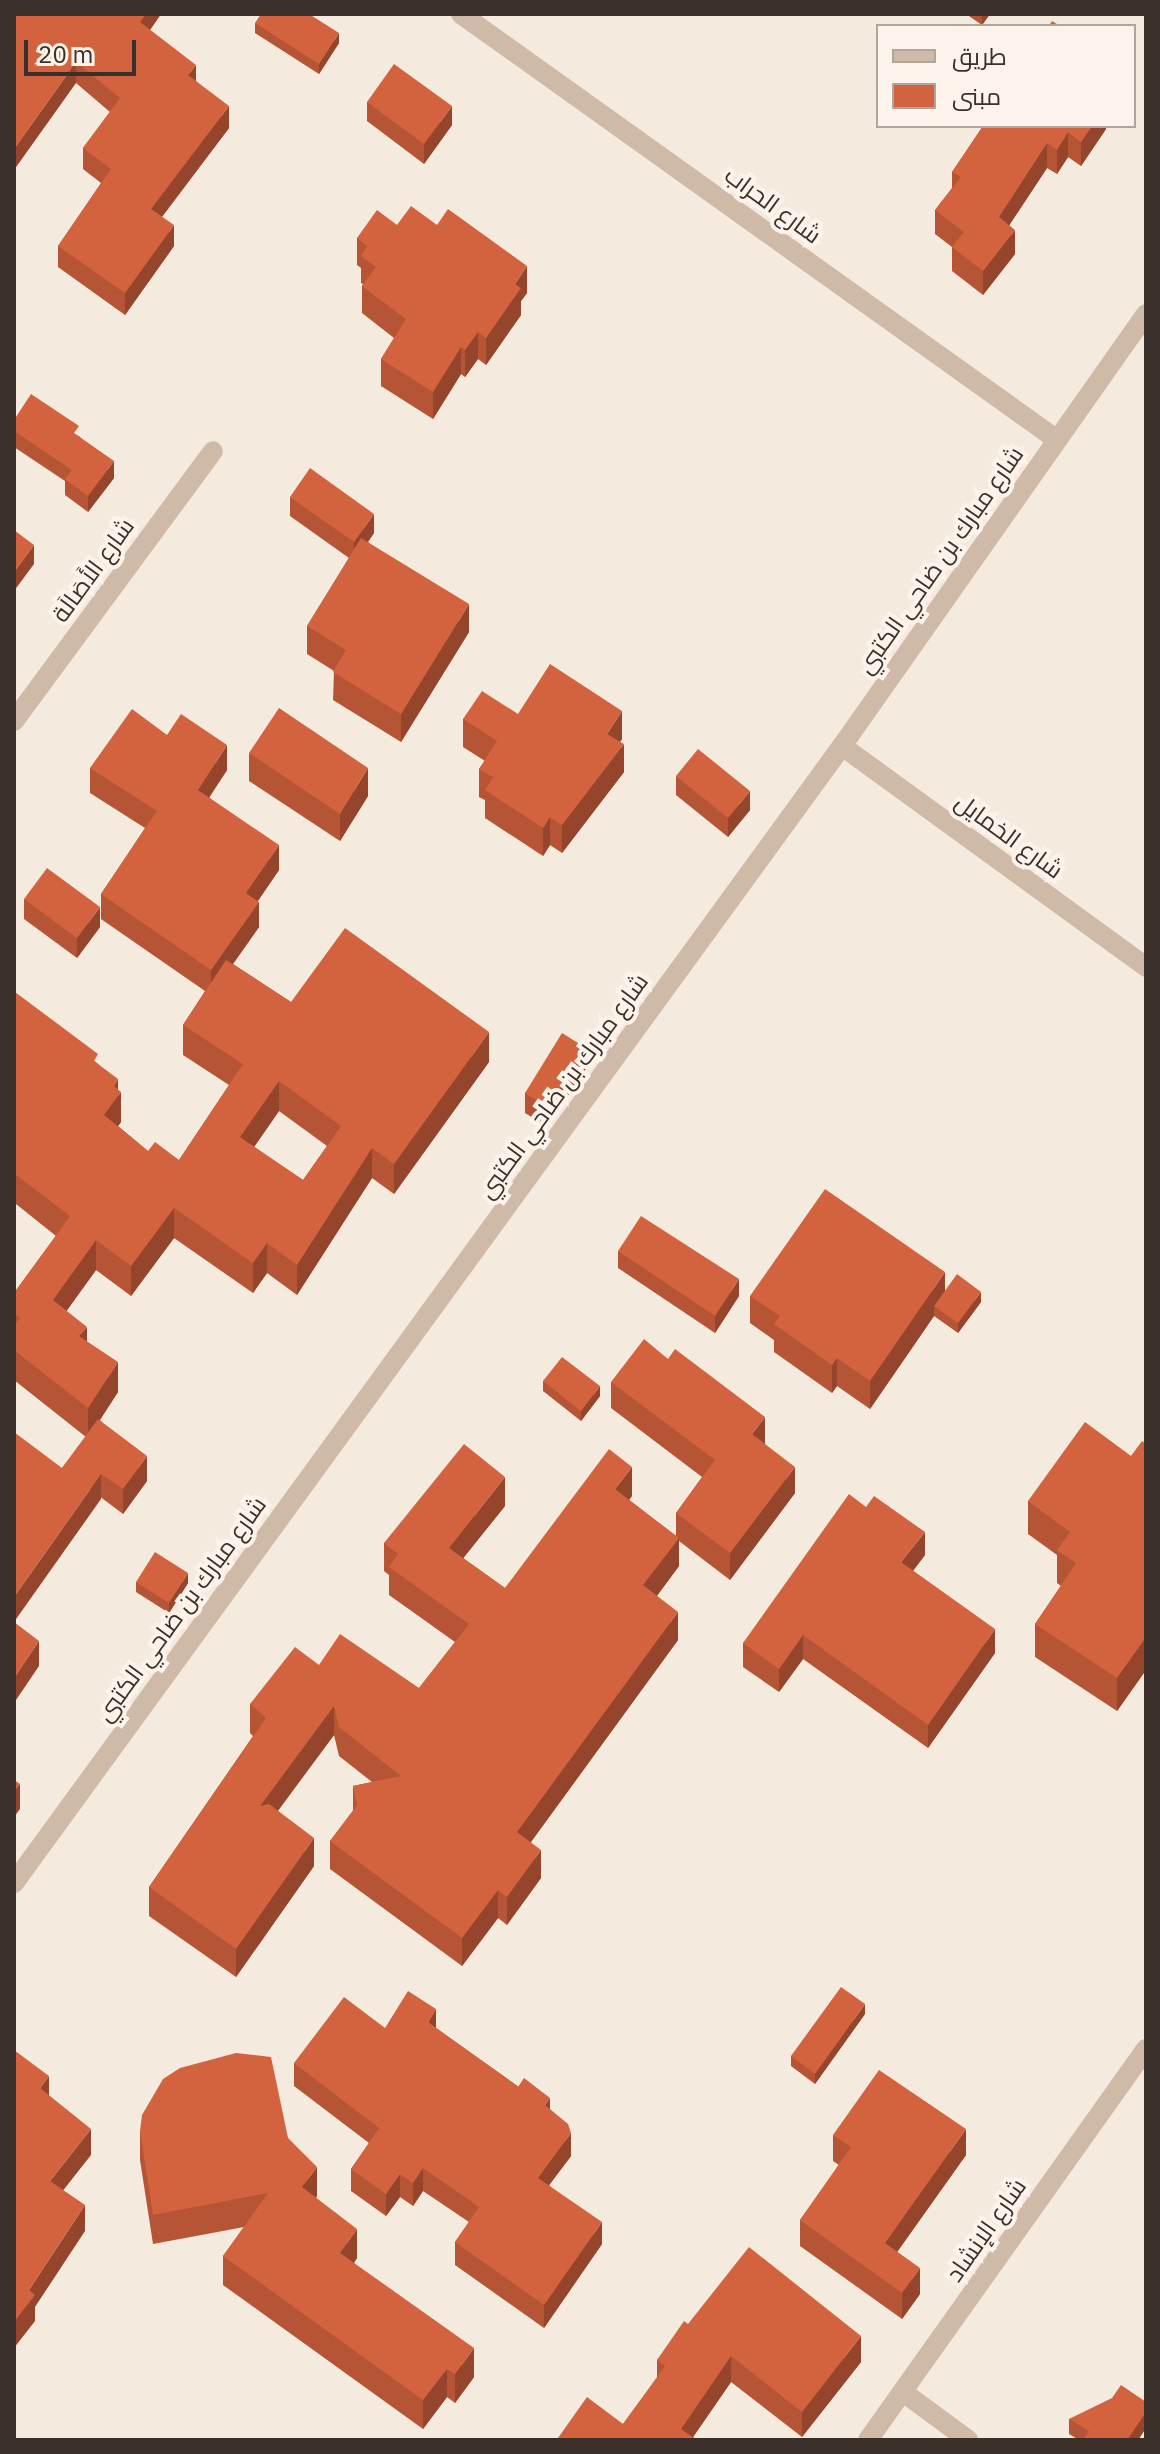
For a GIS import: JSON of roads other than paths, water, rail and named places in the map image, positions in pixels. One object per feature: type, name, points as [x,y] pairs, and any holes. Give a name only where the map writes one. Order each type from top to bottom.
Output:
[{"type":"street","name":"شارع الحراب","points":[[461,14],[1056,439]]},
{"type":"street","name":"شارع مبارك بن ضاحي الكتبي","points":[[14,1883],[842,746],[1146,314]]},
{"type":"street","name":"شارع الأَصَالَة","points":[[14,721],[213,451]]},
{"type":"street","name":"شارع الخمايل","points":[[842,746],[1146,967]]},
{"type":"street","name":"شارع الإنشاد","points":[[868,2440],[1146,2049]]},
{"type":"street","points":[[903,2392],[968,2440]]}]
